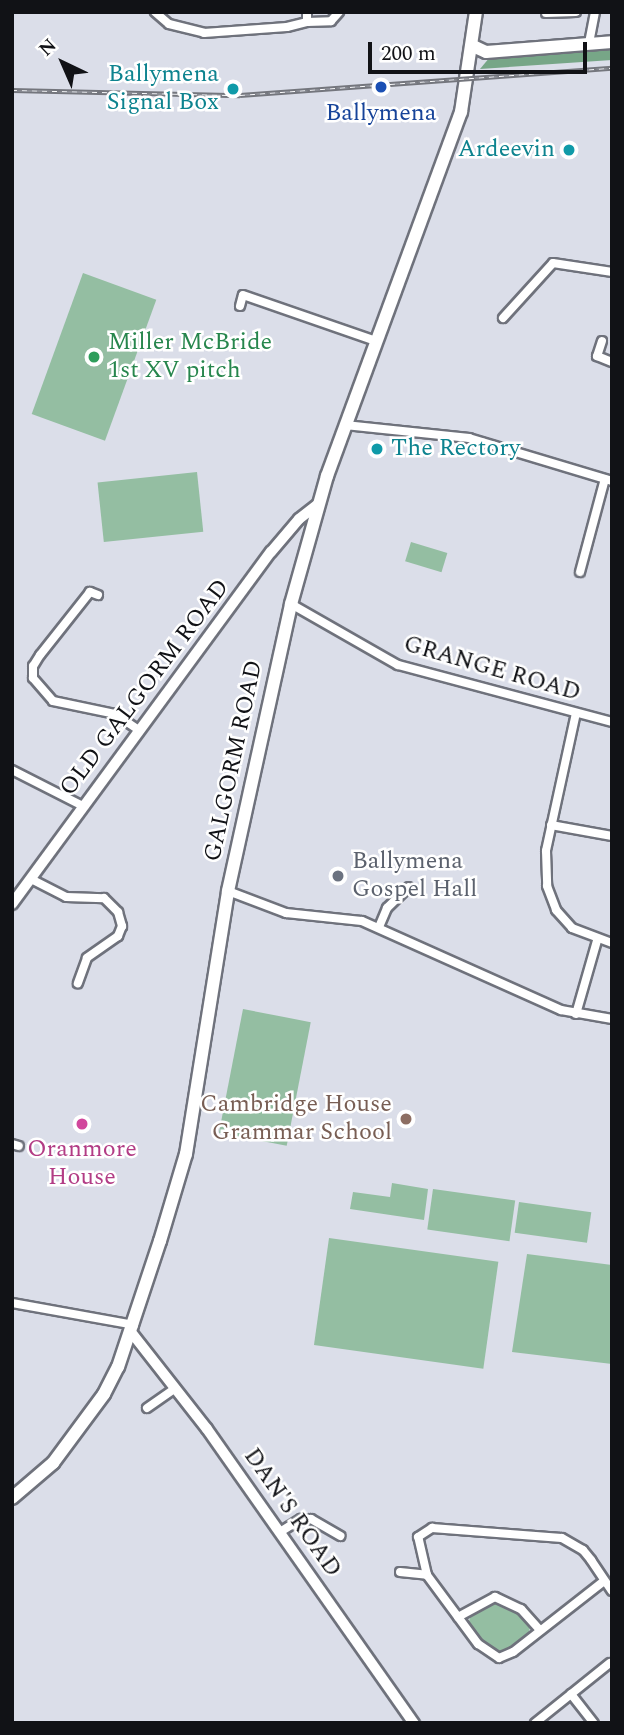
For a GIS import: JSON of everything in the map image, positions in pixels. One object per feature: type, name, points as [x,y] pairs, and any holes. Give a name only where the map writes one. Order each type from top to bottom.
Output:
[{"type":"main road","name":"GALGORM ROAD","points":[[12,1498],[53,1462],[90,1413],[118,1367],[132,1328],[186,1154],[228,891],[291,604],[318,504],[345,425],[461,112],[477,12]]},
{"type":"main road","points":[[471,61],[486,52],[612,42]]},
{"type":"main road","points":[[473,46],[486,52]]},
{"type":"street","points":[[155,12],[169,24],[197,33],[331,21],[339,12]]},
{"type":"street","points":[[307,12],[307,22]]},
{"type":"street","points":[[547,13],[577,12],[593,24]]},
{"type":"street","points":[[589,43],[595,12]]},
{"type":"street","points":[[503,318],[553,263],[612,272]]},
{"type":"street","points":[[240,306],[243,295],[376,341]]},
{"type":"street","points":[[602,341],[597,356],[612,362]]},
{"type":"street","points":[[345,425],[469,438],[609,478],[580,572]]},
{"type":"street","name":"OLD GALGORM ROAD","points":[[12,904],[271,552],[299,519],[318,504]]},
{"type":"street","points":[[98,595],[90,592],[40,655],[33,666],[33,678],[53,701],[115,714],[140,731]]},
{"type":"street","name":"GRANGE ROAD","points":[[291,604],[397,665],[612,722]]},
{"type":"street","points":[[576,713],[545,861],[551,899],[572,928],[597,940],[612,943]]},
{"type":"street","points":[[12,770],[82,806]]},
{"type":"street","points":[[551,825],[612,836]]},
{"type":"street","points":[[31,879],[66,897],[104,898],[118,912],[122,926],[118,936],[87,958],[78,983]]},
{"type":"street","points":[[379,927],[387,908],[410,887]]},
{"type":"street","points":[[228,891],[286,913],[350,918],[379,927],[576,1014],[612,1019]]},
{"type":"street","points":[[576,1014],[597,940]]},
{"type":"street","points":[[12,1303],[132,1328]]},
{"type":"street","name":"DAN'S ROAD","points":[[132,1328],[414,1723]]},
{"type":"street","points":[[146,1408],[176,1388]]},
{"type":"street","points":[[280,1532],[301,1519],[311,1519],[341,1536]]},
{"type":"street","points":[[604,1581],[499,1658],[488,1655],[427,1575],[420,1533],[432,1528],[555,1536],[580,1547],[612,1591]]},
{"type":"street","points":[[400,1572],[427,1575]]},
{"type":"street","points":[[458,1617],[495,1597],[521,1609],[540,1630]]},
{"type":"street","points":[[535,1723],[610,1663]]},
{"type":"street","points":[[571,1694],[594,1723]]},
{"type":"green space","points":[[612,47],[612,60],[480,69],[490,57]]},
{"type":"green space","name":"Miller McBride 1st XV pitch","points":[[83,273],[156,300],[105,441],[32,414]]},
{"type":"green space","points":[[197,472],[203,532],[104,542],[98,482]]},
{"type":"green space","points":[[411,542],[447,553],[441,572],[405,561]]},
{"type":"green space","points":[[243,1009],[311,1022],[287,1146],[219,1133]]},
{"type":"green space","points":[[392,1183],[428,1189],[424,1220],[350,1209],[353,1192],[390,1197]]},
{"type":"green space","points":[[433,1189],[515,1201],[509,1241],[427,1230]]},
{"type":"green space","points":[[519,1202],[591,1212],[587,1243],[515,1233]]},
{"type":"green space","points":[[329,1238],[498,1262],[483,1369],[314,1345]]},
{"type":"green space","points":[[527,1254],[612,1265],[612,1364],[512,1352]]},
{"type":"green space","points":[[494,1602],[510,1607],[530,1624],[529,1635],[502,1653],[490,1652],[468,1626],[471,1613]]},
{"type":"railway","points":[[12,90],[240,95],[612,68]]},
{"type":"place","name":"Ballymena","points":[[381,87]]},
{"type":"place","name":"Ballymena Signal Box","points":[[233,89]]},
{"type":"place","name":"Ardeevin","points":[[569,150]]},
{"type":"place","name":"Miller McBride 1st XV pitch","points":[[94,357]]},
{"type":"place","name":"The Rectory","points":[[377,449]]},
{"type":"place","name":"Ballymena Gospel Hall","points":[[338,876]]},
{"type":"place","name":"Cambridge House Grammar School","points":[[406,1119]]},
{"type":"place","name":"Oranmore House","points":[[82,1124]]}]
